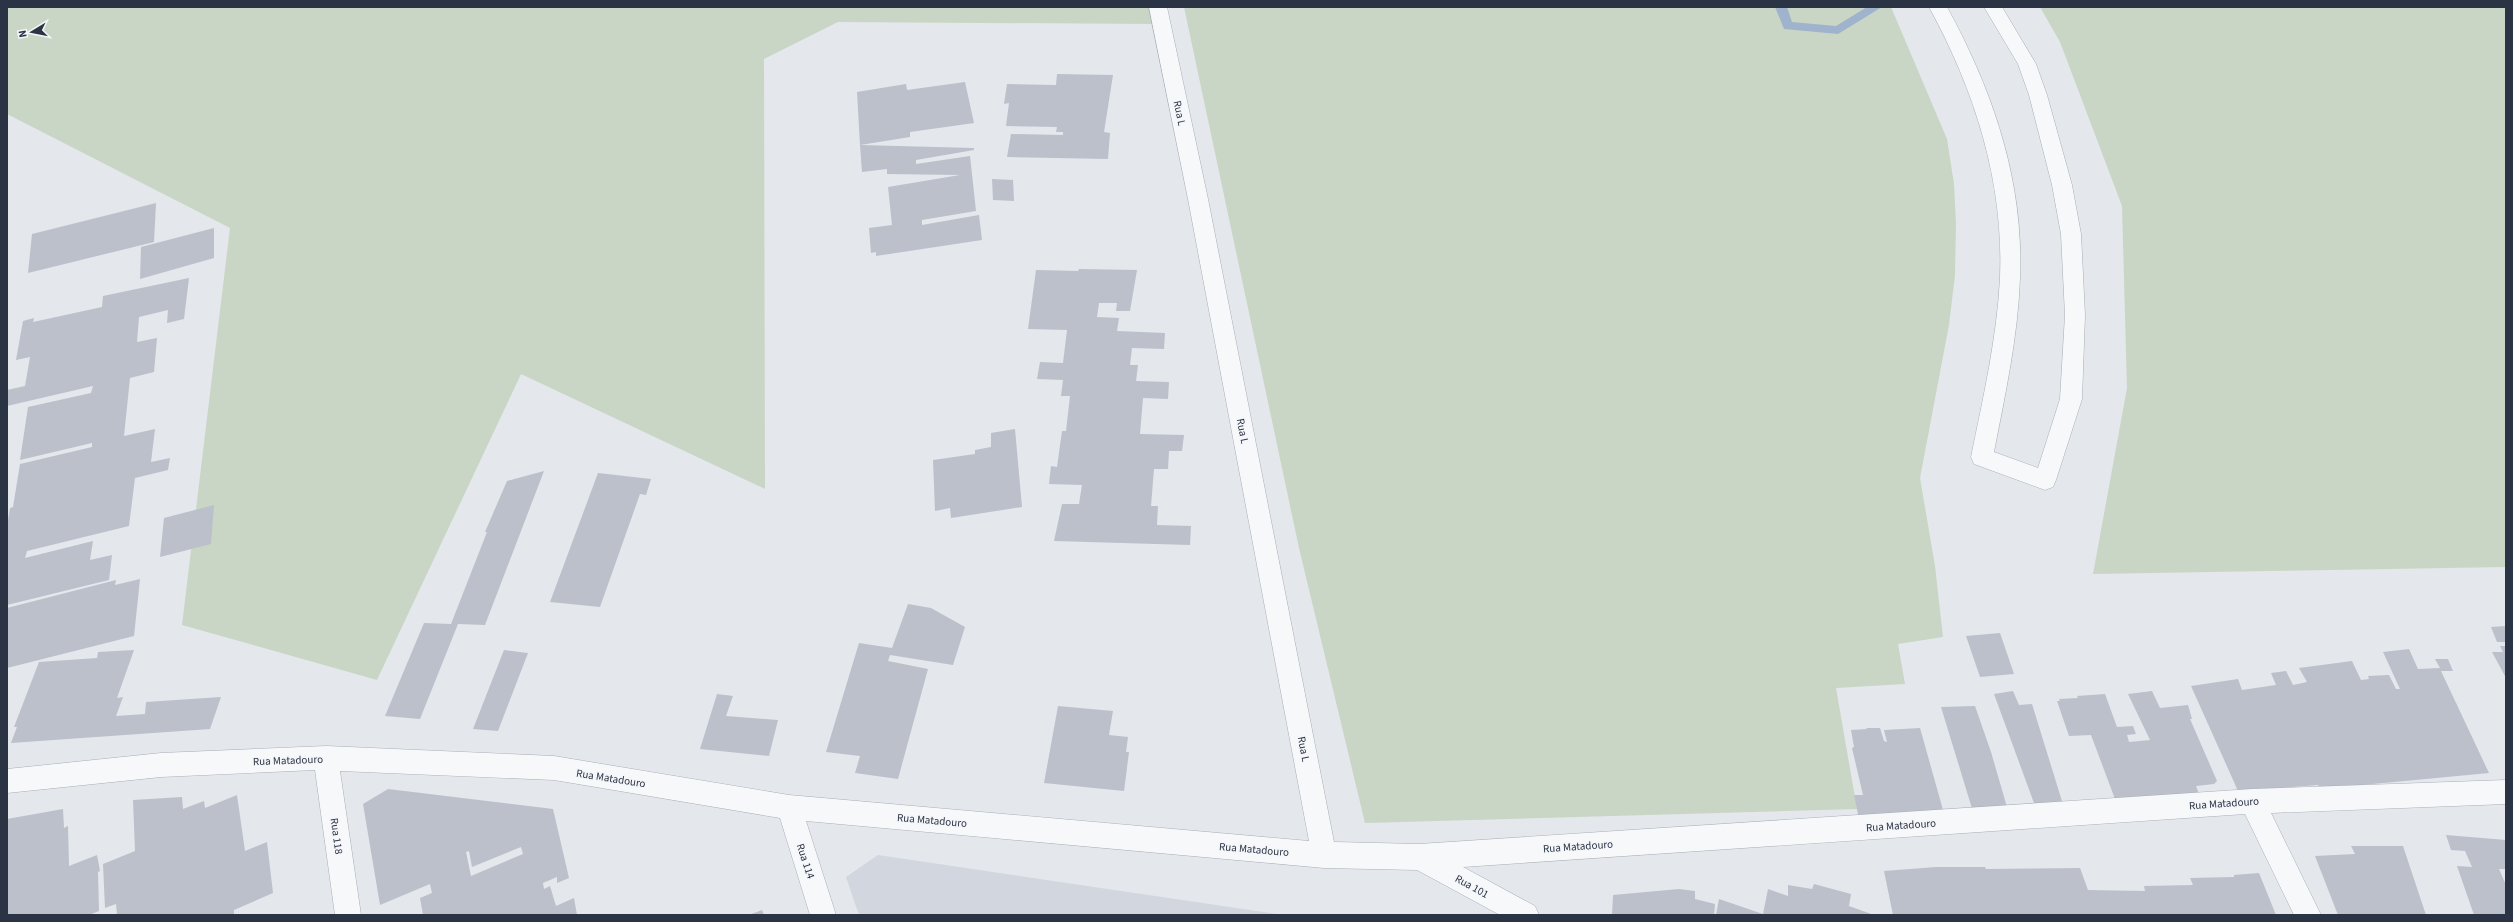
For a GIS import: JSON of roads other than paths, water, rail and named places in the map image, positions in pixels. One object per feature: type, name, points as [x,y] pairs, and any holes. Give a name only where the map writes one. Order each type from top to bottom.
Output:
[{"type":"street","name":"Rua L","points":[[1158,7],[1198,199],[1324,855]]},
{"type":"street","points":[[1941,13],[1962,50],[1994,143],[2004,189],[2010,239],[2010,278],[1998,383],[1982,457],[2045,480],[2071,399],[2075,315],[2071,234],[2062,185],[2038,95],[2027,64],[1995,10]]},
{"type":"street","name":"Rua Matadouro","points":[[7,781],[161,765],[326,758],[554,768],[789,807],[1324,855],[1419,857],[2252,801],[2506,792]]},
{"type":"street","name":"Rua 118","points":[[326,758],[348,915]]},
{"type":"street","points":[[2252,801],[2308,915]]},
{"type":"street","name":"Rua 114","points":[[789,807],[823,915]]},
{"type":"street","name":"Rua 101","points":[[1419,857],[1526,915]]},
{"type":"waterway","points":[[1781,7],[1788,26],[1838,30],[1876,7]]}]
